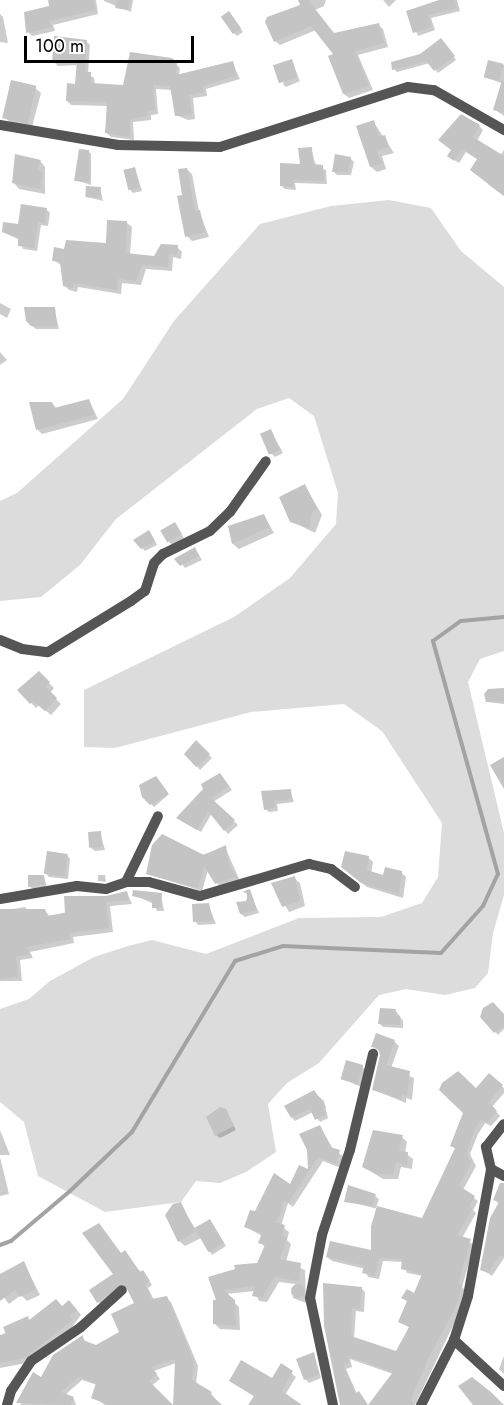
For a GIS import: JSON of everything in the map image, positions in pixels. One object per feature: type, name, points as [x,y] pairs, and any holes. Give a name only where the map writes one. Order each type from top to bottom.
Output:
[{"type":"street","points":[[0,125],[118,145],[220,147],[408,87],[434,90],[504,130]]},
{"type":"street","points":[[0,640],[22,649],[48,652],[131,601],[145,591],[154,563],[162,554],[210,531],[230,512],[266,461]]},
{"type":"street","points":[[126,882],[158,816]]},
{"type":"street","points":[[0,899],[77,886],[106,889],[126,882],[149,882],[200,896],[309,864],[331,869],[356,887]]},
{"type":"street","points":[[333,1405],[310,1298],[322,1235],[350,1150],[373,1054]]},
{"type":"street","points":[[421,1405],[454,1340],[470,1284],[491,1169],[486,1147],[504,1124]]},
{"type":"street","points":[[491,1169],[504,1176]]},
{"type":"street","points":[[8,1405],[11,1391],[31,1361],[81,1327],[122,1290]]},
{"type":"street","points":[[454,1340],[504,1386]]},
{"type":"shaded area","points":[[389,200],[431,208],[461,251],[504,287],[504,651],[480,659],[468,682],[504,833],[504,895],[493,933],[488,973],[475,988],[445,995],[406,989],[379,995],[319,1063],[287,1083],[268,1104],[276,1152],[246,1172],[220,1183],[196,1181],[181,1202],[105,1212],[38,1176],[24,1122],[0,1102],[0,1009],[29,999],[50,981],[94,957],[128,946],[152,940],[206,954],[299,918],[381,917],[422,903],[438,877],[442,823],[382,731],[344,704],[251,712],[115,748],[84,747],[84,690],[234,617],[290,578],[336,524],[338,493],[314,416],[289,398],[257,409],[116,519],[80,565],[41,597],[0,601],[0,501],[17,493],[123,399],[174,321],[260,224],[331,206]]},
{"type":"building","points":[[48,0],[93,0],[95,10],[49,21],[52,27],[26,33],[24,12],[49,6]]},
{"type":"building","points":[[117,0],[130,0],[128,10],[115,8]]},
{"type":"building","points":[[298,0],[308,0],[334,33],[379,23],[384,43],[355,51],[369,86],[343,94],[328,56],[333,54],[311,26],[274,42],[265,22],[267,17],[300,5]]},
{"type":"building","points":[[439,0],[455,0],[457,8],[428,15],[432,27],[413,33],[406,11]]},
{"type":"building","points":[[229,11],[241,28],[233,34],[221,17]]},
{"type":"building","points":[[54,36],[87,40],[85,72],[91,72],[91,83],[123,85],[130,52],[172,58],[177,62],[176,75],[233,61],[237,75],[203,86],[204,92],[189,95],[192,115],[175,116],[170,86],[153,85],[155,110],[147,112],[147,116],[130,119],[130,137],[105,133],[107,102],[66,101],[67,83],[75,84],[77,61],[52,62]]},
{"type":"building","points":[[441,38],[455,56],[434,71],[426,61],[392,70],[391,62],[420,54]]},
{"type":"building","points":[[292,59],[298,77],[279,83],[273,65]]},
{"type":"building","points":[[488,60],[504,64],[499,81],[484,77]]},
{"type":"building","points":[[11,80],[36,86],[28,124],[2,118]]},
{"type":"building","points":[[502,80],[504,81],[504,113],[493,110]]},
{"type":"building","points":[[461,114],[480,125],[473,137],[504,156],[504,196],[470,170],[477,159],[462,149],[454,161],[447,156],[451,150],[438,140]]},
{"type":"building","points":[[374,120],[379,137],[385,135],[389,147],[377,151],[382,164],[370,167],[356,126]]},
{"type":"building","points":[[312,147],[313,164],[323,165],[324,181],[293,180],[293,187],[280,186],[280,163],[300,164],[298,148]]},
{"type":"building","points":[[79,149],[89,150],[89,182],[74,181]]},
{"type":"building","points":[[15,154],[41,160],[37,170],[43,172],[40,189],[12,183]]},
{"type":"building","points":[[335,154],[351,157],[348,172],[332,172]]},
{"type":"building","points":[[135,167],[140,187],[128,190],[123,170]]},
{"type":"building","points":[[187,168],[195,211],[200,210],[205,232],[185,237],[177,196],[182,195],[178,169]]},
{"type":"building","points":[[86,186],[101,187],[100,198],[85,197]]},
{"type":"building","points":[[21,204],[47,208],[45,223],[38,222],[34,248],[18,246],[18,238],[2,232],[3,222],[18,224]]},
{"type":"building","points":[[107,220],[127,221],[126,253],[154,256],[161,244],[178,245],[177,255],[169,253],[168,267],[142,265],[136,281],[118,279],[117,290],[73,283],[73,288],[63,286],[60,262],[52,261],[54,247],[64,249],[66,240],[106,243]]},
{"type":"building","points":[[24,307],[55,307],[57,326],[31,326],[26,321]]},
{"type":"building","points":[[89,399],[94,415],[36,430],[29,402],[52,402],[54,408]]},
{"type":"building","points":[[271,429],[280,450],[269,455],[260,434]]},
{"type":"building","points":[[305,484],[317,509],[313,511],[309,528],[290,522],[279,497]]},
{"type":"building","points":[[264,514],[270,527],[232,544],[228,526]]},
{"type":"building","points":[[175,522],[182,534],[167,543],[160,530]]},
{"type":"building","points":[[149,530],[155,541],[141,549],[133,540]]},
{"type":"building","points":[[195,547],[199,556],[180,566],[174,559]]},
{"type":"building","points":[[39,671],[50,682],[46,687],[57,698],[45,711],[33,701],[30,704],[17,690]]},
{"type":"building","points":[[504,688],[504,701],[486,702],[484,694],[488,689]]},
{"type":"building","points":[[196,740],[210,754],[196,767],[184,754]]},
{"type":"building","points":[[504,757],[504,789],[490,765]]},
{"type":"building","points":[[220,773],[229,786],[211,798],[235,820],[224,831],[208,811],[197,830],[176,818],[203,789],[201,784]]},
{"type":"building","points":[[156,776],[169,794],[150,805],[142,797],[139,785]]},
{"type":"building","points":[[291,789],[292,799],[274,801],[276,807],[264,810],[261,791]]},
{"type":"building","points":[[101,831],[102,847],[89,848],[88,832]]},
{"type":"building","points":[[162,834],[204,855],[226,845],[229,865],[237,877],[215,884],[204,866],[198,888],[146,874],[152,845]]},
{"type":"building","points":[[47,851],[68,854],[65,877],[44,874]]},
{"type":"building","points":[[345,851],[369,856],[367,870],[383,875],[385,867],[402,871],[399,894],[361,883],[341,867]]},
{"type":"building","points":[[28,875],[44,875],[45,884],[28,887]]},
{"type":"building","points":[[295,876],[300,901],[282,907],[271,883]]},
{"type":"building","points":[[250,889],[257,910],[240,914],[236,902],[247,901],[247,892],[242,892]]},
{"type":"building","points":[[133,890],[162,893],[161,908],[152,908],[152,901],[132,896]]},
{"type":"building","points":[[127,891],[129,900],[106,902],[109,928],[69,933],[70,939],[27,947],[29,954],[16,956],[18,977],[0,979],[0,909],[45,909],[46,916],[65,913],[64,896],[106,896]]},
{"type":"building","points":[[209,903],[213,921],[193,922],[192,904]]},
{"type":"building","points":[[493,1002],[504,1014],[504,1026],[494,1033],[480,1017],[483,1008]]},
{"type":"building","points":[[380,1008],[396,1009],[395,1015],[400,1016],[400,1025],[378,1024]]},
{"type":"building","points":[[376,1033],[395,1040],[386,1065],[410,1071],[407,1096],[402,1094],[401,1099],[372,1090],[380,1055],[378,1048],[371,1047]]},
{"type":"building","points":[[346,1060],[363,1065],[358,1084],[340,1079]]},
{"type":"building","points":[[458,1071],[476,1088],[489,1073],[503,1085],[489,1102],[497,1111],[486,1123],[481,1120],[475,1129],[467,1150],[468,1159],[472,1161],[459,1186],[475,1196],[469,1207],[473,1208],[457,1235],[471,1239],[458,1284],[462,1285],[457,1304],[428,1359],[411,1399],[414,1405],[368,1405],[340,1405],[324,1326],[323,1283],[362,1287],[360,1309],[352,1308],[351,1336],[396,1351],[409,1327],[398,1322],[407,1301],[401,1298],[407,1289],[414,1293],[422,1274],[401,1269],[402,1259],[379,1258],[375,1276],[362,1273],[364,1266],[326,1257],[330,1241],[371,1250],[371,1226],[377,1206],[422,1218],[455,1148],[450,1146],[463,1113],[439,1090],[442,1083]],"holes":[[[347,1356],[393,1372],[368,1405],[359,1391],[356,1393],[343,1365],[349,1363]]]},
{"type":"building","points":[[314,1090],[326,1107],[323,1109],[326,1114],[315,1120],[310,1109],[291,1118],[284,1106]]},
{"type":"building","points":[[220,1107],[226,1109],[234,1126],[215,1136],[206,1117]]},
{"type":"building","points":[[320,1125],[330,1147],[340,1150],[336,1164],[318,1157],[288,1203],[283,1200],[282,1211],[275,1222],[285,1225],[282,1236],[287,1238],[280,1259],[301,1263],[299,1281],[274,1277],[262,1298],[252,1296],[255,1286],[223,1290],[235,1300],[236,1326],[213,1324],[213,1300],[216,1300],[208,1277],[235,1269],[234,1265],[257,1263],[265,1245],[258,1243],[262,1233],[244,1227],[250,1210],[255,1211],[274,1173],[290,1184],[299,1165],[308,1169],[307,1150],[299,1134]]},
{"type":"building","points":[[373,1130],[403,1135],[399,1151],[408,1152],[407,1165],[396,1162],[393,1174],[376,1174],[362,1167]]},
{"type":"building","points":[[500,1183],[504,1183],[504,1257],[500,1255],[488,1273],[480,1270],[490,1218],[499,1202],[493,1200]]},
{"type":"building","points":[[348,1185],[376,1194],[372,1206],[344,1202]]},
{"type":"building","points":[[181,1202],[195,1232],[178,1242],[165,1215],[173,1204]]},
{"type":"building","points":[[210,1219],[224,1243],[208,1252],[194,1228]]},
{"type":"building","points":[[99,1223],[121,1253],[125,1250],[140,1272],[143,1270],[150,1281],[145,1284],[152,1299],[167,1296],[194,1361],[192,1380],[212,1392],[210,1394],[222,1405],[173,1405],[109,1405],[91,1398],[96,1383],[78,1377],[61,1392],[74,1397],[71,1405],[16,1403],[33,1372],[41,1377],[53,1355],[83,1335],[83,1340],[96,1345],[119,1332],[111,1314],[134,1303],[124,1283],[97,1303],[89,1290],[113,1274],[82,1233]],"holes":[[[175,1359],[173,1405],[149,1381],[157,1374],[151,1367]]]},
{"type":"building","points":[[24,1261],[36,1289],[20,1297],[15,1290],[0,1301],[0,1274]]},
{"type":"building","points":[[295,1284],[301,1284],[305,1291],[301,1298],[295,1298],[291,1294],[291,1288]]},
{"type":"building","points":[[56,1299],[62,1306],[69,1300],[77,1310],[70,1316],[73,1320],[24,1358],[0,1363],[0,1335],[6,1334],[3,1327],[28,1316],[29,1320]]},
{"type":"building","points":[[314,1352],[319,1375],[304,1380],[296,1359]]},
{"type":"building","points":[[241,1360],[272,1378],[281,1363],[293,1371],[282,1391],[302,1405],[248,1405],[254,1396],[229,1381]]},
{"type":"building","points":[[472,1377],[504,1405],[473,1405],[458,1386]]},
{"type":"waterway","points":[[0,1245],[11,1241],[70,1191],[132,1132],[235,961],[283,946],[441,953],[483,906],[498,874],[433,641],[461,621],[504,617]]}]
